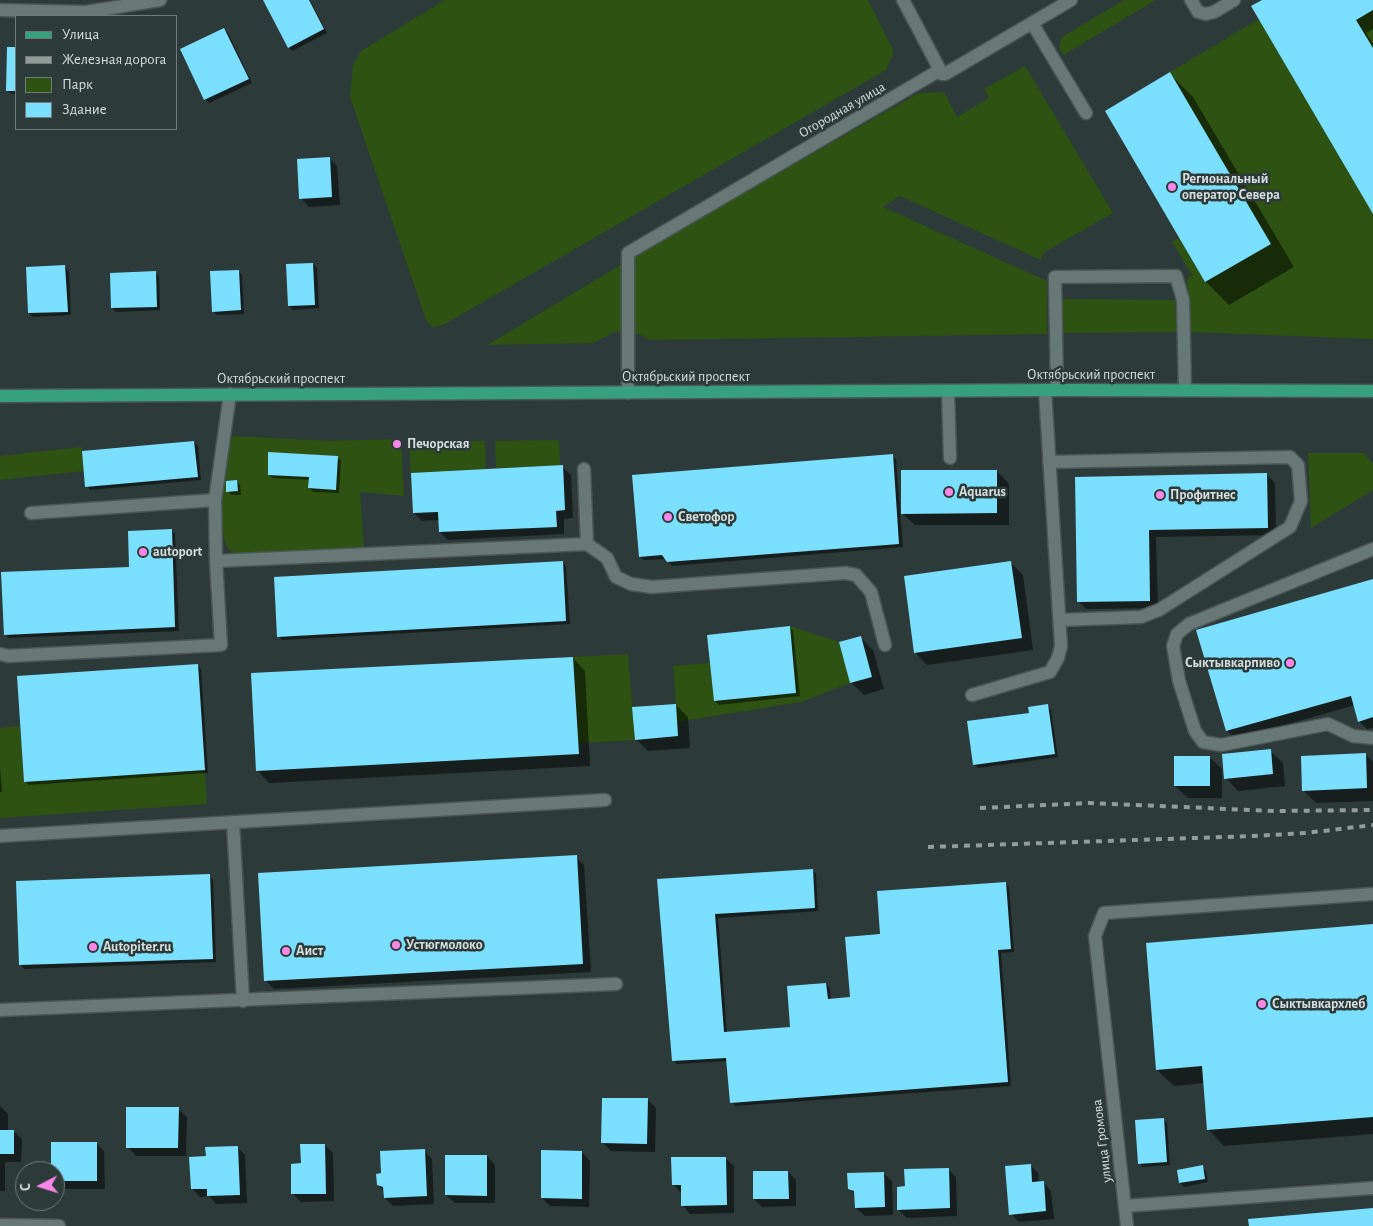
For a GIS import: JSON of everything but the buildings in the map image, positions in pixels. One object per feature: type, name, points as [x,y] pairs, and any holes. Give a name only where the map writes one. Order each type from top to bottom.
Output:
[{"type":"main road","name":"Октябрьский проспект","points":[[0,396],[1051,390],[1373,391]]},
{"type":"street","points":[[0,10],[86,12],[103,5],[160,0]]},
{"type":"street","points":[[903,0],[940,70]]},
{"type":"street","name":"Огородная улица","points":[[628,392],[628,253],[940,70],[942,74],[945,74],[1071,0]]},
{"type":"street","points":[[1190,0],[1198,12],[1206,14],[1234,0]]},
{"type":"street","points":[[1032,23],[1086,113]]},
{"type":"street","points":[[972,695],[1050,672],[1058,658],[1061,646],[1049,462],[1055,277],[1176,276],[1183,300],[1185,390]]},
{"type":"street","points":[[948,391],[950,458]]},
{"type":"street","points":[[0,654],[8,656],[221,645],[216,561],[215,500],[230,394]]},
{"type":"street","points":[[1049,462],[1290,457],[1298,465],[1301,501],[1290,527],[1159,610],[1141,617],[1060,620]]},
{"type":"street","points":[[584,468],[587,544]]},
{"type":"street","points":[[31,513],[215,500]]},
{"type":"street","points":[[216,561],[587,544],[607,558],[616,577],[631,584],[652,587],[845,573],[856,575],[871,592],[884,644]]},
{"type":"street","points":[[1373,549],[1189,624],[1177,634],[1173,646],[1179,681],[1195,732],[1203,742],[1221,745],[1328,724],[1353,736],[1373,738]]},
{"type":"street","points":[[0,836],[605,800]]},
{"type":"street","points":[[233,822],[243,1001]]},
{"type":"street","name":"улица Громова","points":[[1127,1226],[1095,936],[1104,913],[1373,894]]},
{"type":"street","points":[[0,1010],[616,984]]},
{"type":"street","points":[[1125,1206],[1373,1188]]},
{"type":"street","points":[[0,1225],[59,1226]]},
{"type":"green space","points":[[445,0],[868,0],[893,50],[893,55],[886,70],[443,325],[432,327],[426,320],[350,97],[353,65],[361,51]]},
{"type":"green space","points":[[1124,0],[1156,0],[1063,55],[1059,48],[1062,37]]},
{"type":"green space","points":[[1373,10],[1373,48],[1356,20]]},
{"type":"green space","points":[[1259,19],[1373,214],[1373,339],[1189,332],[1187,279],[1192,275],[1172,242],[1179,238],[1205,282],[1271,244],[1170,72]]},
{"type":"green space","points":[[1025,66],[1113,213],[1043,253],[1041,260],[900,196],[883,207],[1047,281],[1047,334],[650,340],[639,334],[631,334],[631,257],[919,93],[944,92],[957,117],[989,98],[984,89]]},
{"type":"green space","points":[[624,263],[623,332],[614,332],[593,343],[487,345]]},
{"type":"green space","points":[[1061,299],[1175,300],[1176,332],[1061,333]]},
{"type":"green space","points":[[232,436],[329,441],[401,439],[404,496],[360,492],[364,547],[237,554],[228,549],[224,539],[220,512],[224,475]],"holes":[[[269,453],[338,456],[336,490],[309,489],[309,477],[268,475]]]},
{"type":"green space","points":[[559,440],[560,466],[496,468],[495,441]]},
{"type":"green space","points":[[409,441],[485,441],[486,469],[411,473]]},
{"type":"green space","points":[[82,447],[84,471],[0,480],[0,456]]},
{"type":"green space","points":[[1308,453],[1364,453],[1373,464],[1373,490],[1311,528]]},
{"type":"green space","points":[[790,626],[839,642],[850,683],[801,702],[677,722],[673,666],[710,663],[714,701],[796,693]]},
{"type":"green space","points":[[628,654],[635,740],[578,743],[573,657]]},
{"type":"green space","points":[[20,726],[24,782],[205,770],[207,804],[0,818],[0,728]]},
{"type":"railway","points":[[980,808],[1090,803],[1274,811],[1373,810]]},
{"type":"railway","points":[[928,847],[1254,836],[1306,833],[1373,825]]},
{"type":"place","name":"Региональный оператор Севера","points":[[1172,187]]},
{"type":"place","name":"Печорская","points":[[397,444]]},
{"type":"place","name":"Aquarus","points":[[949,492]]},
{"type":"place","name":"Профитнес","points":[[1160,495]]},
{"type":"place","name":"Светофор","points":[[668,517]]},
{"type":"place","name":"autoport","points":[[143,552]]},
{"type":"place","name":"Сыктывкарпиво","points":[[1290,663]]},
{"type":"place","name":"Устюгмолоко","points":[[396,945]]},
{"type":"place","name":"Autopiter.ru","points":[[93,947]]},
{"type":"place","name":"Аист","points":[[286,951]]},
{"type":"place","name":"Сыктывкархлеб","points":[[1262,1004]]}]
